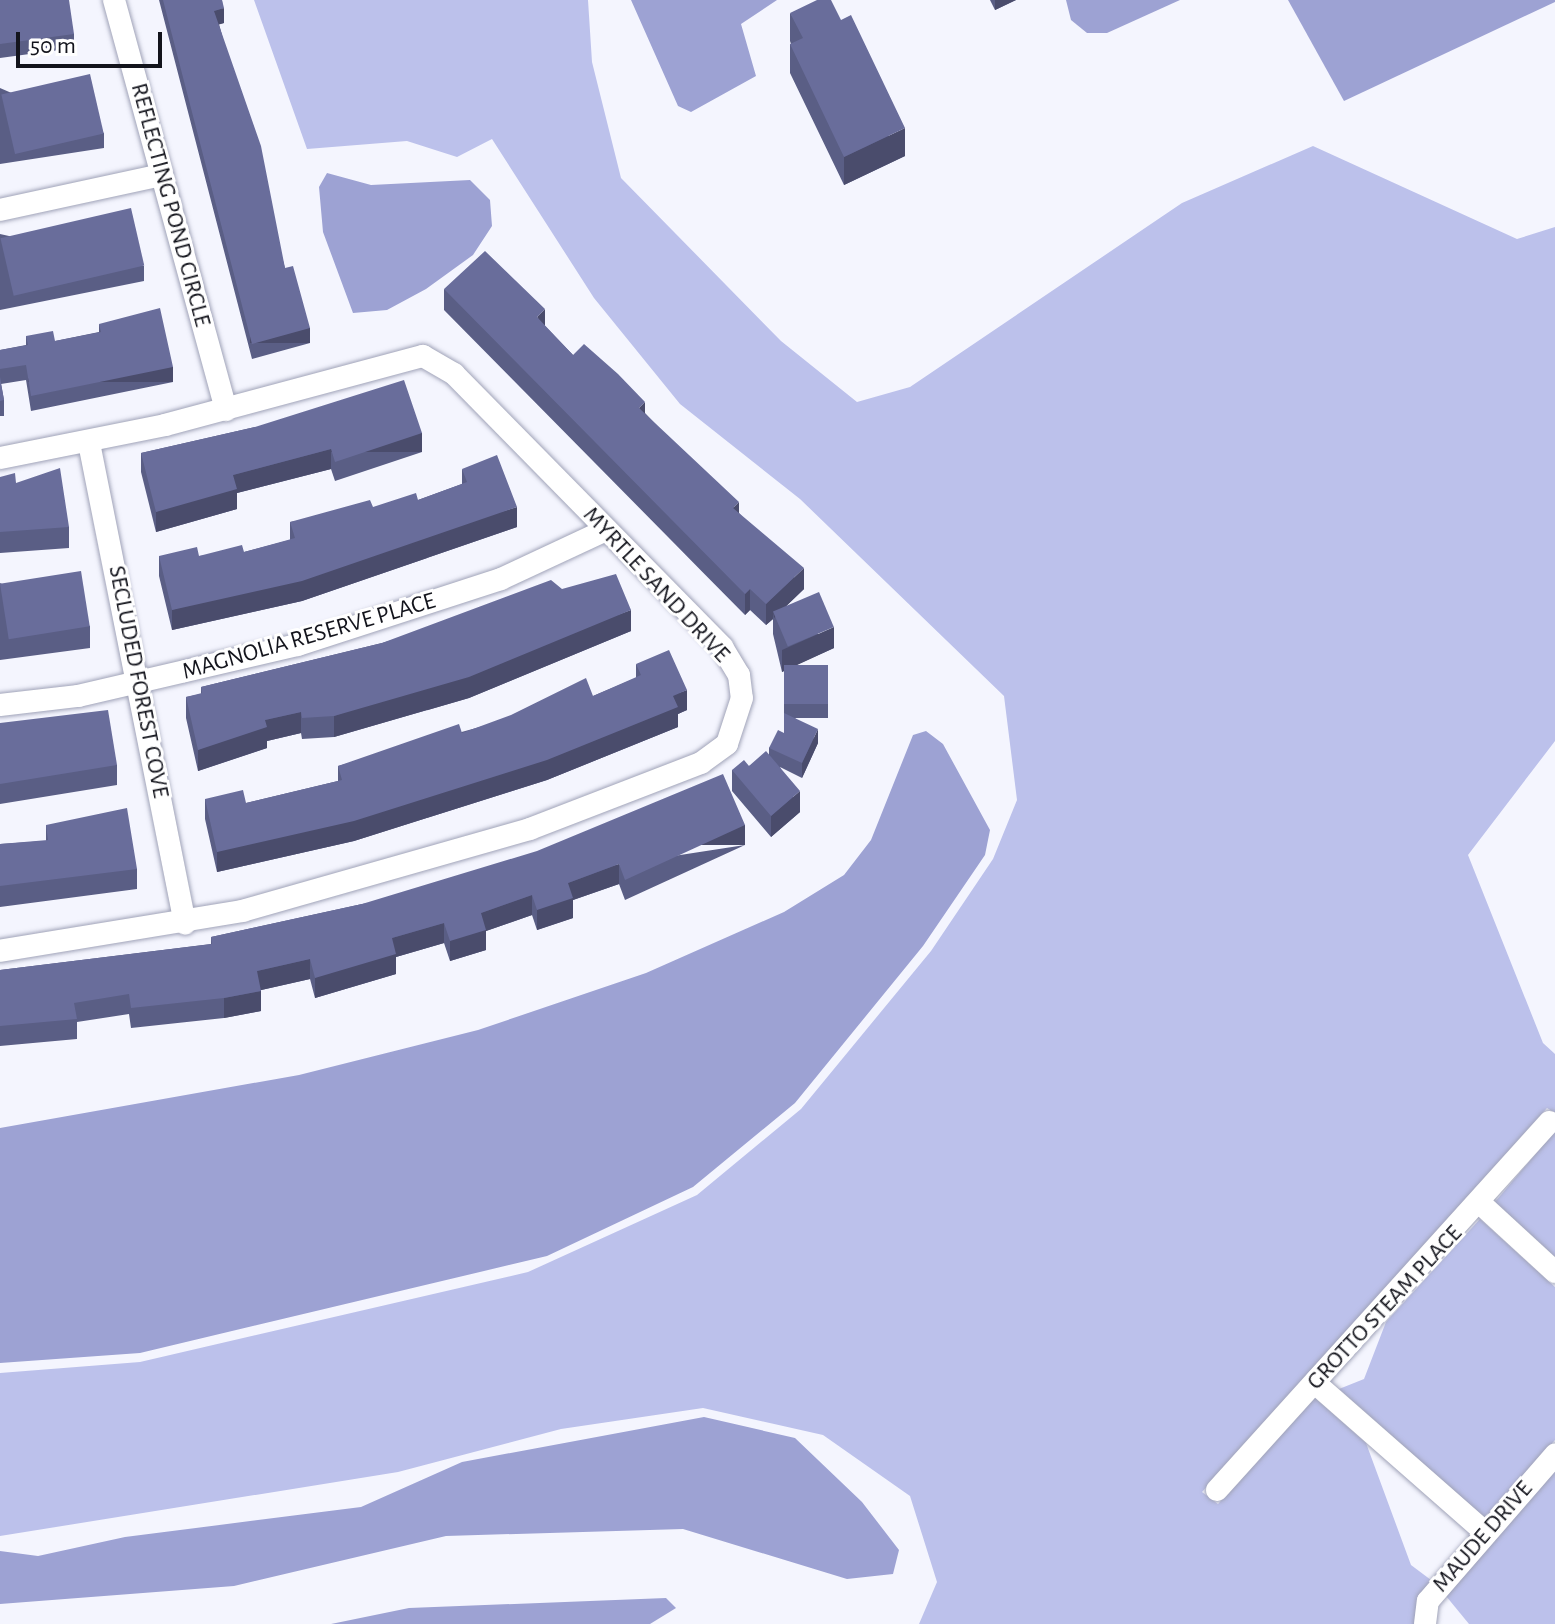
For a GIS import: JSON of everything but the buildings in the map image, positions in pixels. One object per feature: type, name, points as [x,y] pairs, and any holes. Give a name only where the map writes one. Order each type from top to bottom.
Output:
[{"type":"street","name":"REFLECTING POND CIRCLE","points":[[114,0],[226,410]]},
{"type":"street","points":[[0,210],[162,175]]},
{"type":"street","name":"MYRTLE SAND DRIVE","points":[[0,458],[89,443],[226,410],[423,356],[454,374],[722,647],[739,675],[740,721],[727,744],[660,781],[471,849],[185,923],[0,951]]},
{"type":"street","name":"SECLUDED FOREST COVE","points":[[89,443],[185,923]]},
{"type":"street","name":"MAGNOLIA RESERVE PLACE","points":[[0,705],[139,683],[398,615],[571,552],[606,530]]},
{"type":"street","name":"GROTTO STEAM PLACE","points":[[1217,1490],[1480,1203],[1549,1122]]},
{"type":"street","points":[[1480,1203],[1555,1272]]},
{"type":"street","points":[[1315,1383],[1486,1533]]},
{"type":"street","name":"MAUDE DRIVE","points":[[1425,1624],[1428,1601],[1555,1455]]},
{"type":"shaded area","points":[[254,0],[588,0],[592,62],[621,178],[781,341],[857,402],[910,387],[1182,203],[1313,146],[1517,239],[1555,227],[1555,741],[1468,855],[1543,1043],[1555,1054],[1555,1113],[1547,1108],[1202,1492],[1218,1504],[1315,1398],[1366,1443],[1411,1565],[1431,1580],[1417,1600],[1414,1624],[919,1624],[937,1582],[910,1496],[823,1435],[703,1408],[561,1429],[398,1472],[0,1536],[0,1373],[140,1362],[528,1272],[697,1195],[801,1109],[931,951],[993,859],[1017,800],[1004,696],[800,499],[680,404],[594,298],[492,139],[457,157],[407,141],[307,149]]},
{"type":"shaded area","points":[[631,0],[777,0],[741,24],[756,76],[691,112],[678,106]]},
{"type":"shaded area","points":[[1066,0],[1180,0],[1107,33],[1087,33],[1071,20]]},
{"type":"shaded area","points":[[1288,0],[1555,0],[1555,2],[1344,101]]},
{"type":"shaded area","points":[[327,173],[371,185],[470,180],[490,200],[492,226],[473,255],[426,289],[387,310],[353,313],[323,232],[319,187]]},
{"type":"shaded area","points":[[926,731],[943,744],[990,830],[985,855],[923,946],[795,1103],[693,1187],[547,1256],[140,1353],[0,1363],[0,1128],[299,1075],[478,1030],[646,973],[784,912],[844,875],[871,840],[913,735]]},
{"type":"shaded area","points":[[1555,1131],[1555,1257],[1495,1202]]},
{"type":"shaded area","points":[[1480,1219],[1555,1287],[1555,1440],[1485,1518],[1339,1389],[1364,1379],[1386,1322]]},
{"type":"shaded area","points":[[704,1417],[795,1438],[862,1502],[899,1550],[893,1574],[847,1579],[683,1529],[446,1536],[234,1586],[0,1604],[0,1551],[38,1556],[125,1537],[361,1507],[462,1462]]},
{"type":"shaded area","points":[[1555,1471],[1555,1624],[1469,1624],[1446,1596]]},
{"type":"shaded area","points":[[666,1598],[676,1608],[650,1624],[331,1624],[409,1608]]}]
